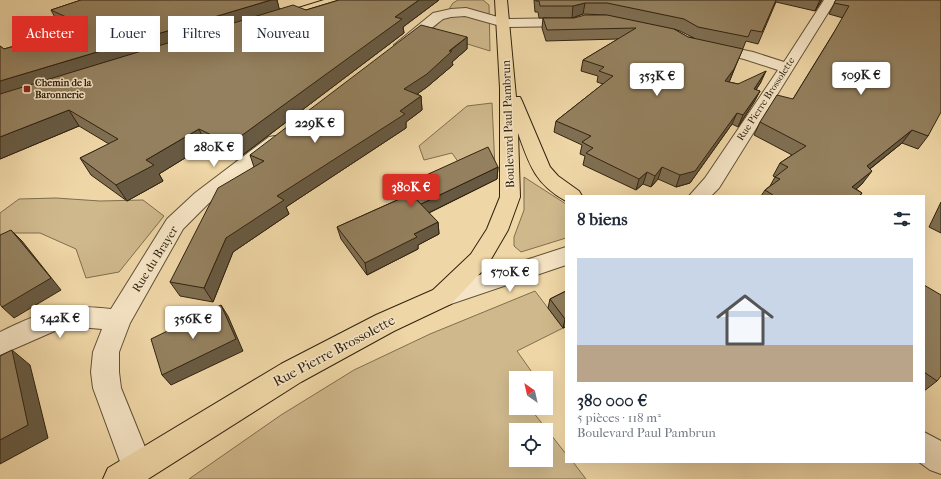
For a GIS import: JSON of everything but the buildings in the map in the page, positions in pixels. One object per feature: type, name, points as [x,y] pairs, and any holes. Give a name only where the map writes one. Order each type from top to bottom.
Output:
[{"type":"main road","name":"Boulevard Paul Pambrun","points":[[442,297],[479,260],[497,230],[510,197],[508,88],[502,0]]},
{"type":"main road","points":[[287,16],[329,1]]},
{"type":"main road","points":[[508,88],[541,169],[551,181],[571,195]]},
{"type":"main road","name":"Rue Pierre Brossolette","points":[[128,473],[291,373],[384,323],[442,297]]},
{"type":"street","name":"Rue Pierre Brossolette","points":[[700,195],[712,183],[830,0]]},
{"type":"street","points":[[388,54],[438,16],[451,13],[466,12],[504,23],[572,23],[583,20]]},
{"type":"street","points":[[697,44],[748,55],[787,68]]},
{"type":"street","name":"Rue du Brayer","points":[[128,473],[107,388],[105,372],[106,352],[118,320],[175,224],[202,198],[289,130]]},
{"type":"street","name":"Rue Pierre Brossolette","points":[[442,297],[565,256]]},
{"type":"street","points":[[0,344],[32,329],[65,318],[92,316],[118,320]]},
{"type":"street","points":[[925,448],[941,459]]},
{"type":"shaded area","points":[[458,0],[483,0],[489,5],[490,51],[429,32],[441,21],[453,3]]},
{"type":"shaded area","points":[[492,103],[495,168],[461,166],[452,153],[424,160],[419,146],[467,106]]},
{"type":"shaded area","points":[[524,177],[565,203],[565,238],[521,252],[514,246],[514,237],[524,210]]},
{"type":"shaded area","points":[[56,198],[100,201],[143,200],[164,216],[119,272],[86,278],[76,249],[40,233],[7,233],[0,236],[0,213],[19,199]]},
{"type":"shaded area","points":[[535,291],[563,328],[517,351],[531,371],[509,371],[509,415],[535,415],[542,423],[509,423],[509,467],[553,467],[553,437],[565,453],[565,463],[574,463],[586,479],[189,479],[281,415],[354,370],[430,334]]},
{"type":"place","name":"Chemin de la Baronnerie","points":[[27,89]]}]
